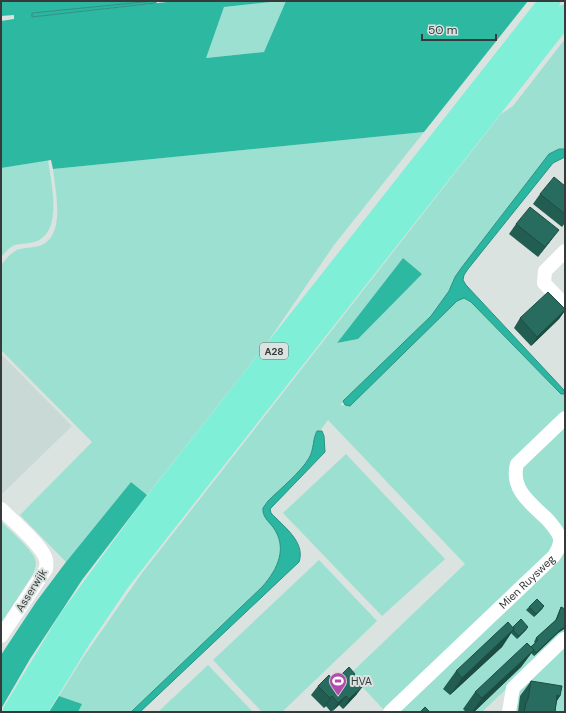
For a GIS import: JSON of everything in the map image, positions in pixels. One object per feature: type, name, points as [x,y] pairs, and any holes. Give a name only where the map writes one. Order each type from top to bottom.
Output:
[{"type":"highway","name":"A28","points":[[14,712],[68,621],[149,510],[550,1]]},
{"type":"highway","name":"A28","points":[[36,712],[81,638],[119,582],[565,15]]},
{"type":"street","points":[[565,251],[545,271],[544,283],[565,305]]},
{"type":"street","name":"Mien Ruysweg","points":[[390,712],[554,556],[560,540],[556,529],[519,490],[515,480],[515,472],[517,464],[565,418]]},
{"type":"street","name":"Asserwijk","points":[[1,509],[39,548],[44,555],[46,569],[1,636]]},
{"type":"street","points":[[509,712],[513,688],[564,639]]},
{"type":"shaded area","points":[[1,1],[153,1],[32,13],[32,17],[176,1],[280,1],[224,7],[206,58],[264,52],[286,1],[528,1],[424,132],[53,169],[51,160],[1,168],[1,21],[14,19],[14,15],[1,16]]},
{"type":"shaded area","points":[[156,1],[156,3],[32,17],[32,13]]},
{"type":"shaded area","points":[[286,1],[264,52],[205,58],[224,7]]},
{"type":"shaded area","points":[[565,39],[565,149],[559,149],[549,154],[462,267],[455,277],[449,291],[431,316],[340,405],[350,406],[457,301],[464,298],[471,301],[561,394],[565,394],[565,411],[518,455],[512,464],[550,529],[554,541],[551,552],[385,711],[350,674],[465,564],[328,420],[320,431],[317,431],[315,434],[313,448],[305,465],[268,501],[264,516],[278,536],[280,543],[280,555],[276,566],[262,587],[131,712],[78,712],[81,704],[59,696],[82,659],[142,573],[501,114],[513,106]],"holes":[[[403,258],[421,274],[358,339],[337,343]]]},
{"type":"shaded area","points":[[424,132],[334,245],[267,343],[147,495],[131,482],[66,562],[20,515],[92,442],[1,350],[1,265],[17,250],[42,245],[49,239],[54,231],[57,221],[57,199],[53,169]]},
{"type":"shaded area","points":[[559,149],[565,149],[565,157],[553,163],[468,269],[463,280],[564,390],[565,394],[561,394],[471,302],[464,298],[457,301],[350,406],[345,405],[343,401],[431,316],[449,291],[455,277],[462,267],[549,154]]},
{"type":"shaded area","points":[[48,160],[53,192],[53,216],[50,227],[45,235],[37,241],[13,246],[1,257],[1,168]]},
{"type":"shaded area","points":[[403,258],[422,274],[358,339],[337,343]]},
{"type":"shaded area","points":[[1,354],[72,426],[2,494],[1,492]]},
{"type":"shaded area","points":[[565,427],[565,536],[522,484],[521,471],[524,465]]},
{"type":"shaded area","points":[[317,431],[322,431],[324,436],[325,452],[270,509],[271,513],[287,529],[296,541],[300,555],[299,562],[140,712],[131,712],[262,587],[273,573],[279,558],[280,543],[273,527],[264,516],[263,508],[268,501],[296,475],[311,455]]},
{"type":"shaded area","points":[[346,454],[445,559],[382,616],[283,513]]},
{"type":"shaded area","points":[[131,482],[147,495],[82,580],[30,659],[1,709],[1,655],[36,602],[66,562]]},
{"type":"shaded area","points":[[1,521],[20,539],[33,555],[36,563],[33,574],[1,624]]},
{"type":"shaded area","points":[[564,553],[565,637],[563,635],[482,712],[398,712],[551,567]]},
{"type":"shaded area","points":[[319,560],[377,621],[282,712],[262,712],[213,660]]},
{"type":"shaded area","points":[[565,644],[565,712],[514,712],[516,692]]},
{"type":"shaded area","points":[[208,665],[253,712],[158,712]]},
{"type":"shaded area","points":[[59,696],[82,704],[78,712],[49,712]]},
{"type":"building","points":[[554,177],[565,186],[565,214],[540,194]]},
{"type":"building","points":[[530,207],[559,230],[545,247],[516,224]]},
{"type":"building","points":[[548,292],[565,310],[537,337],[520,318]]},
{"type":"building","points":[[537,599],[544,606],[536,614],[529,607]]},
{"type":"building","points":[[561,607],[565,609],[565,627],[536,653],[531,647],[538,640],[536,638],[557,619]]},
{"type":"building","points":[[521,619],[528,627],[519,636],[513,630],[513,627]]},
{"type":"building","points":[[508,622],[514,629],[462,678],[456,671]]},
{"type":"building","points":[[527,643],[534,650],[482,698],[475,692]]},
{"type":"building","points":[[349,667],[355,674],[353,676],[364,685],[349,699],[346,696],[338,703],[332,696],[330,698],[318,686],[329,675],[334,682]]},
{"type":"building","points":[[531,681],[562,686],[560,696],[557,695],[555,712],[524,712]]},
{"type":"building","points":[[425,707],[430,712],[420,712]]},
{"type":"place","name":"HVA","points":[[338,696]]}]
